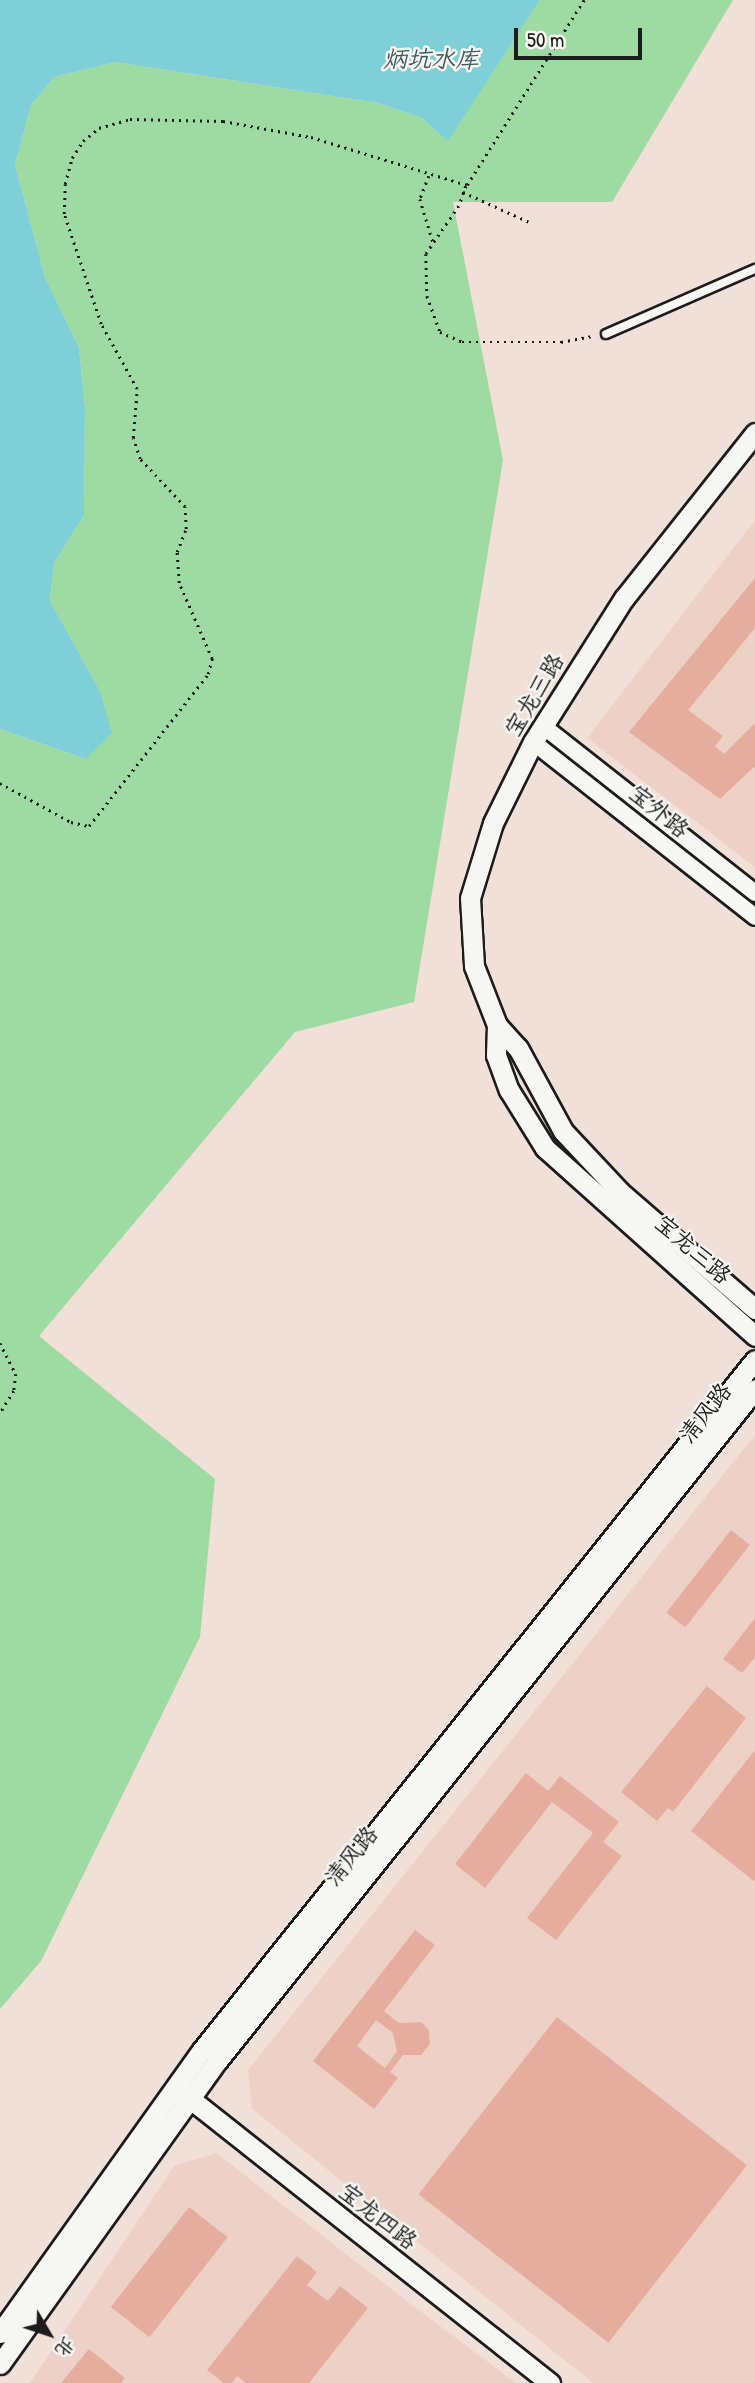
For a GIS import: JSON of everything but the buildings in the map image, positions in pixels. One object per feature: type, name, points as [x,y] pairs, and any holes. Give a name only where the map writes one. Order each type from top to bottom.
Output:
[{"type":"street","name":"宝龙三路","points":[[755,433],[624,598],[538,734],[493,823],[470,898],[474,967],[497,1025],[518,1048],[563,1131],[589,1163],[755,1309]]},
{"type":"street","name":"宝外路","points":[[538,734],[755,893]]},
{"type":"street","name":"宝外路","points":[[538,734],[755,917]]},
{"type":"street","name":"宝龙三路","points":[[497,1025],[496,1055],[509,1090],[545,1149],[755,1336]]},
{"type":"street","name":"清风路","points":[[0,2333],[182,2092],[755,1360]]},
{"type":"street","name":"清风路","points":[[0,2364],[182,2092],[755,1390]]},
{"type":"street","name":"宝龙四路","points":[[182,2092],[550,2383]]},
{"type":"lane","points":[[606,334],[755,269]]},
{"type":"path","points":[[584,0],[467,185],[459,206],[426,254],[427,296],[440,332],[462,342],[561,342],[606,334]]},
{"type":"path","points":[[0,783],[71,822],[89,826],[208,674],[212,659],[180,583],[177,552],[186,529],[185,507],[140,459],[133,438],[137,389],[101,324],[64,214],[65,184],[72,158],[83,141],[99,128],[130,119],[223,121],[312,137],[467,185]]},
{"type":"path","points":[[429,174],[420,199],[433,242]]},
{"type":"path","points":[[463,192],[529,222]]},
{"type":"path","points":[[0,1343],[16,1374],[14,1391],[0,1413]]},
{"type":"shaded area","points":[[755,520],[755,867],[587,738]]},
{"type":"shaded area","points":[[755,1435],[755,2383],[593,2383],[252,2109],[248,2070]]},
{"type":"shaded area","points":[[216,2153],[516,2383],[30,2383],[174,2166]]},
{"type":"green space","points":[[540,0],[733,0],[612,202],[453,202],[503,460],[414,1002],[295,1032],[39,1336],[215,1479],[200,1637],[41,1961],[0,2009],[0,729],[86,759],[100,691],[50,601],[54,563],[84,515],[85,407],[79,348],[45,277],[15,165],[31,105],[54,77],[115,62],[378,103],[422,118],[448,140]]},
{"type":"water","name":"炳坑水库","points":[[0,0],[540,0],[448,141],[422,118],[378,103],[115,62],[54,77],[31,105],[15,165],[45,277],[79,348],[85,407],[84,515],[54,563],[50,601],[100,691],[112,733],[86,759],[0,729]]}]
